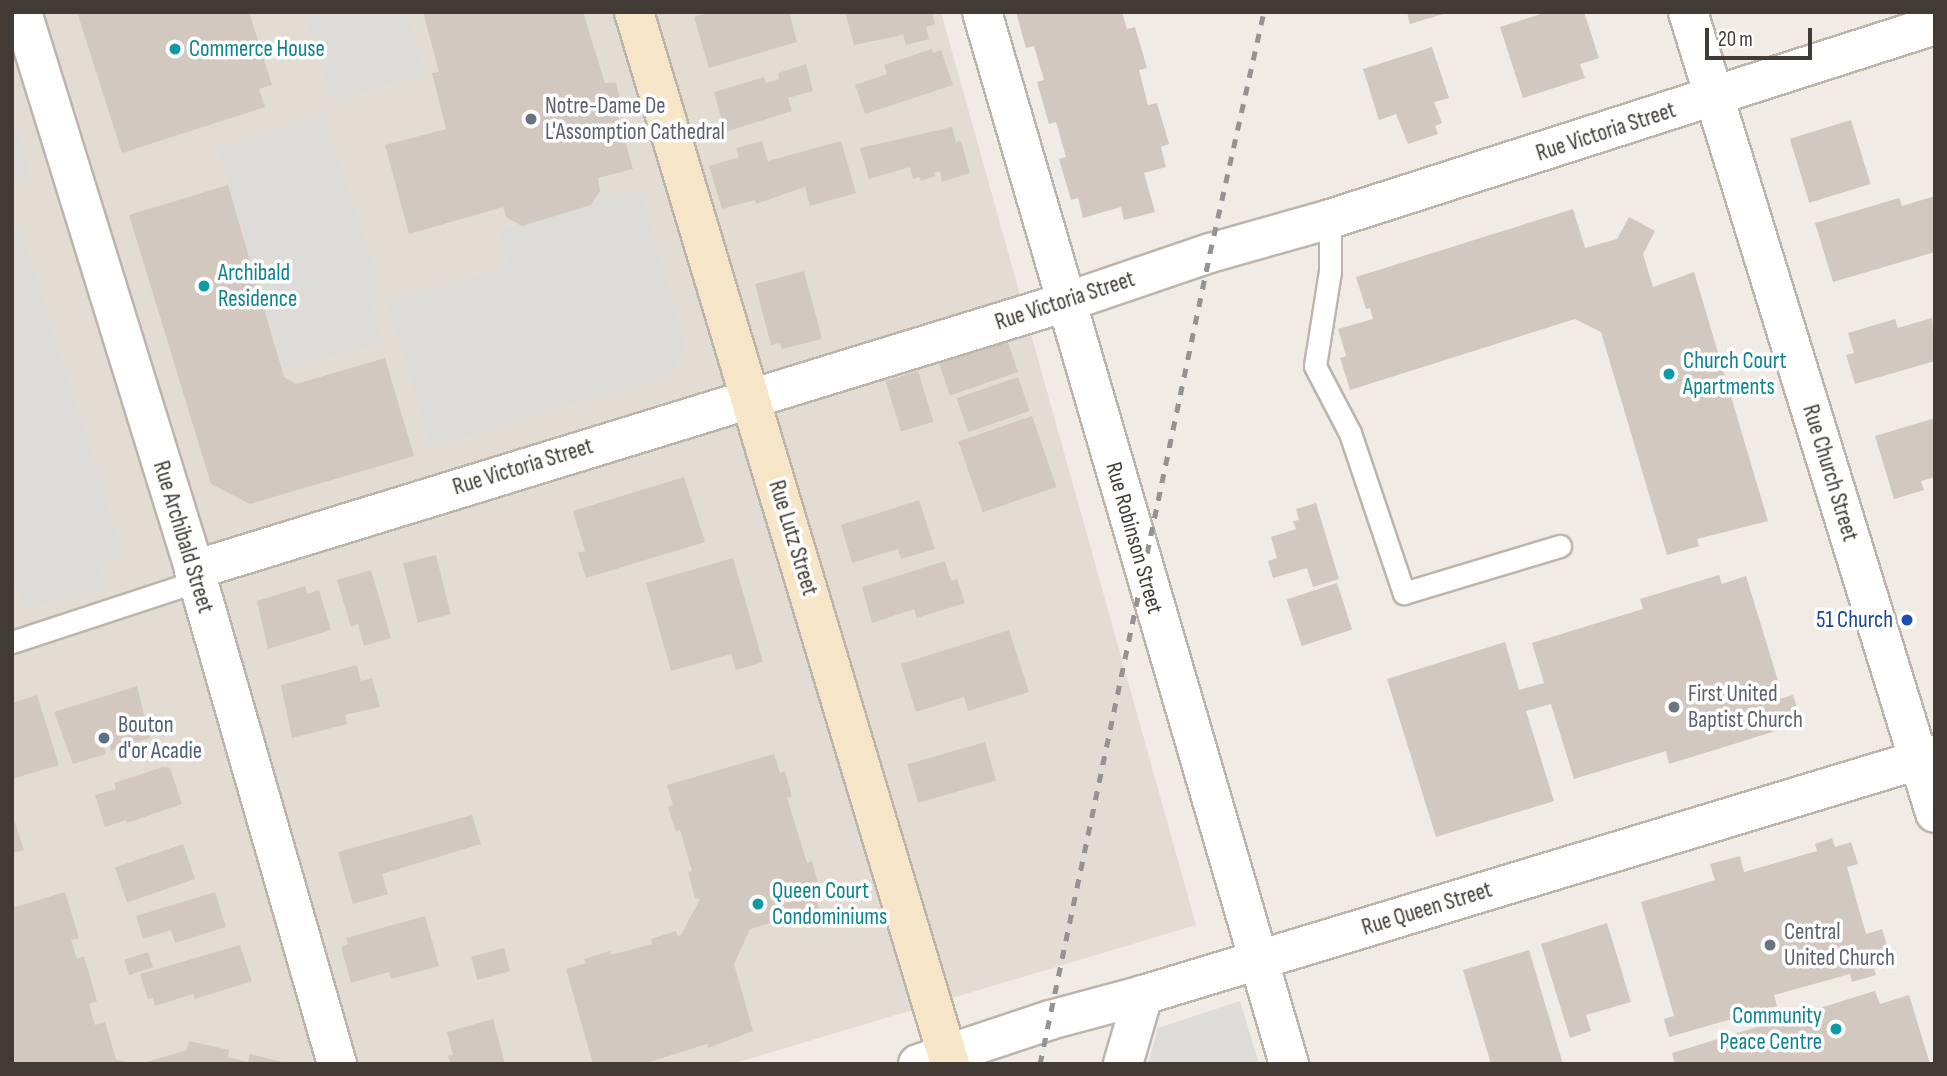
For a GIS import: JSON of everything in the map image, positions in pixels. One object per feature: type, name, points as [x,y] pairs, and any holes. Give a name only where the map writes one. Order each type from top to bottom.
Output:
[{"type":"street","name":"Rue Archibald Street","points":[[22,12],[196,576],[337,1064]]},
{"type":"street","name":"Rue Lutz Street","points":[[634,12],[675,156],[751,397],[939,1061]]},
{"type":"street","name":"Rue Robinson Street","points":[[982,12],[1289,1064]]},
{"type":"street","name":"Rue Church Street","points":[[1688,12],[1713,98],[1927,757],[1935,814]]},
{"type":"street","name":"Rue Victoria Street","points":[[196,576],[751,397],[1066,302],[1210,253],[1331,219],[1713,98],[1935,24]]},
{"type":"street","name":"Rue Queen Street","points":[[939,1061],[1050,1020],[1143,995],[1927,757]]},
{"type":"street","points":[[1123,1064],[1143,995]]},
{"type":"lane","points":[[1331,219],[1331,271],[1315,366],[1350,433],[1404,593],[1560,546]]},
{"type":"lane","points":[[12,642],[196,576]]},
{"type":"shaded area","points":[[12,12],[941,12],[1196,925],[732,1064],[12,1064]]},
{"type":"shaded area","points":[[304,12],[407,12],[425,73],[332,102]]},
{"type":"shaded area","points":[[12,114],[31,178],[12,184]]},
{"type":"shaded area","points":[[322,114],[376,273],[373,309],[384,343],[285,369],[218,150]]},
{"type":"shaded area","points":[[640,188],[685,346],[670,375],[431,447],[387,301],[509,266],[497,231]]},
{"type":"shaded area","points":[[20,227],[124,556],[97,564],[104,586],[25,610],[17,586],[12,587],[12,229]]},
{"type":"shaded area","points":[[1240,1001],[1259,1064],[1148,1064],[1158,1028]]},
{"type":"building","name":"Commerce House","points":[[77,12],[249,12],[272,85],[259,89],[265,107],[122,153]]},
{"type":"building","name":"Notre-Dame De L'Assomption Cathedral","points":[[423,12],[583,12],[605,83],[616,83],[621,102],[616,109],[633,169],[598,178],[600,191],[591,205],[522,226],[506,217],[503,207],[409,234],[385,145],[446,129],[432,73],[439,72]]},
{"type":"building","points":[[711,12],[789,12],[797,42],[709,68],[694,17]]},
{"type":"building","points":[[845,12],[932,12],[935,24],[926,27],[929,39],[906,45],[903,35],[854,45]]},
{"type":"building","points":[[1016,12],[1122,12],[1127,29],[1135,27],[1147,68],[1139,70],[1148,105],[1157,103],[1169,144],[1161,147],[1166,167],[1144,173],[1155,212],[1124,220],[1121,207],[1083,218],[1078,198],[1071,200],[1059,159],[1066,157],[1056,122],[1049,124],[1037,82],[1044,80],[1034,46],[1026,48]]},
{"type":"building","points":[[1407,12],[1447,12],[1447,13],[1410,24]]},
{"type":"building","points":[[1547,12],[1584,12],[1599,58],[1580,64],[1585,78],[1523,98],[1500,27]]},
{"type":"building","points":[[1432,47],[1449,98],[1434,102],[1442,123],[1435,126],[1438,134],[1408,144],[1396,114],[1379,120],[1363,69]]},
{"type":"building","points":[[932,49],[933,53],[941,50],[953,85],[865,114],[855,85],[887,74],[884,65]]},
{"type":"building","points":[[806,64],[813,91],[788,98],[792,111],[725,132],[714,92],[764,77],[766,83],[779,79],[778,73]]},
{"type":"building","points":[[1851,120],[1871,184],[1809,203],[1790,139]]},
{"type":"building","points":[[952,127],[956,142],[961,141],[970,173],[942,182],[940,171],[921,181],[919,177],[913,179],[910,167],[869,179],[860,148]]},
{"type":"building","points":[[762,141],[768,161],[841,141],[856,193],[810,206],[805,187],[756,204],[755,200],[722,209],[709,166],[739,157],[736,148]]},
{"type":"building","name":"Archibald Residence","points":[[228,185],[284,377],[296,384],[385,358],[414,456],[250,504],[211,484],[129,215]]},
{"type":"building","points":[[1935,196],[1935,252],[1833,282],[1815,223],[1899,198],[1902,206]]},
{"type":"building","name":"Church Court Apartments","points":[[1573,209],[1585,248],[1617,239],[1629,217],[1655,231],[1643,254],[1653,287],[1694,272],[1768,521],[1697,539],[1699,546],[1667,555],[1601,332],[1575,319],[1350,390],[1340,358],[1346,356],[1338,329],[1373,319],[1370,308],[1366,309],[1356,277]]},
{"type":"building","points":[[804,271],[822,339],[782,349],[780,343],[771,345],[755,284]]},
{"type":"building","points":[[1932,318],[1935,361],[1855,384],[1846,355],[1854,353],[1848,333],[1895,319],[1898,328]]},
{"type":"building","points":[[1006,337],[1018,372],[950,395],[938,360]]},
{"type":"building","points":[[918,371],[933,422],[901,432],[885,381]]},
{"type":"building","points":[[1018,377],[1030,411],[968,432],[957,398]]},
{"type":"building","points":[[1032,416],[1056,487],[983,512],[958,441]]},
{"type":"building","points":[[1935,418],[1935,477],[1921,481],[1924,490],[1894,499],[1875,436]]},
{"type":"building","points":[[684,477],[705,542],[586,578],[578,553],[585,551],[573,511]]},
{"type":"building","points":[[919,500],[935,549],[901,559],[898,549],[852,563],[841,525]]},
{"type":"building","points":[[1316,503],[1339,579],[1313,587],[1307,568],[1273,578],[1268,561],[1277,558],[1271,537],[1296,529],[1293,521],[1299,520],[1296,509]]},
{"type":"building","points":[[436,555],[451,614],[418,622],[403,563]]},
{"type":"building","points":[[733,558],[763,662],[736,670],[731,654],[671,671],[646,583]]},
{"type":"building","points":[[945,561],[951,581],[957,579],[965,603],[917,618],[914,609],[872,623],[862,587]]},
{"type":"building","points":[[371,570],[391,638],[364,646],[358,624],[351,627],[337,580]]},
{"type":"building","name":"First United Baptist Church","points":[[1719,575],[1722,584],[1746,576],[1779,684],[1771,686],[1775,700],[1793,695],[1802,723],[1669,764],[1666,751],[1574,779],[1551,704],[1526,711],[1554,801],[1436,837],[1387,679],[1505,642],[1519,690],[1544,683],[1532,643],[1643,609],[1640,599]]},
{"type":"building","points":[[1337,583],[1352,630],[1302,646],[1287,599]]},
{"type":"building","points":[[305,586],[307,594],[319,590],[331,630],[268,649],[257,601]]},
{"type":"building","points":[[1009,630],[1029,692],[968,711],[964,697],[916,712],[901,664]]},
{"type":"building","points":[[357,665],[361,681],[372,678],[380,707],[345,715],[347,724],[292,738],[281,685]]},
{"type":"building","points":[[137,686],[150,738],[111,751],[109,745],[104,746],[106,754],[73,764],[54,712]]},
{"type":"building","points":[[37,695],[59,765],[12,779],[12,703]]},
{"type":"building","points":[[985,742],[996,780],[918,803],[907,764]]},
{"type":"building","name":"Queen Court Condominiums","points":[[774,754],[780,773],[785,771],[792,797],[787,798],[807,863],[812,861],[819,888],[813,889],[819,909],[750,929],[734,964],[753,1031],[708,1048],[707,1044],[643,1064],[593,1064],[566,969],[586,963],[584,959],[610,951],[611,955],[652,944],[651,939],[676,931],[678,936],[681,935],[700,899],[695,898],[688,872],[692,871],[680,830],[676,832],[668,807],[673,805],[667,785]]},
{"type":"building","points":[[163,767],[170,768],[182,804],[127,823],[126,820],[105,827],[95,795],[116,789],[114,783]]},
{"type":"building","points":[[12,814],[24,850],[12,853]]},
{"type":"building","points":[[472,815],[481,844],[382,874],[388,894],[353,904],[338,852]]},
{"type":"building","name":"Central United Church","points":[[1832,838],[1835,847],[1851,842],[1858,864],[1847,867],[1866,934],[1882,929],[1890,956],[1872,961],[1876,975],[1852,982],[1850,974],[1774,995],[1777,1006],[1669,1037],[1664,1019],[1674,1016],[1641,902],[1715,880],[1710,864],[1740,856],[1744,872],[1817,851],[1815,844]]},
{"type":"building","points":[[183,844],[195,879],[127,902],[115,867]]},
{"type":"building","points":[[65,892],[79,938],[71,940],[77,959],[84,956],[97,1001],[89,1004],[95,1025],[105,1022],[116,1059],[133,1064],[12,1064],[12,908]]},
{"type":"building","points":[[215,892],[226,927],[175,943],[171,930],[143,939],[136,916]]},
{"type":"building","points":[[425,916],[439,966],[391,979],[389,972],[351,983],[341,947],[348,944],[346,938]]},
{"type":"building","points":[[1607,923],[1631,1002],[1586,1015],[1591,1031],[1570,1038],[1541,944]]},
{"type":"building","points":[[240,945],[252,981],[195,999],[193,994],[155,1006],[153,998],[148,999],[140,974]]},
{"type":"building","points":[[504,948],[510,971],[477,980],[471,957]]},
{"type":"building","points":[[1529,950],[1563,1064],[1491,1064],[1463,970]]},
{"type":"building","points":[[148,952],[153,967],[129,975],[124,960]]},
{"type":"building","name":"Community Peace Centre","points":[[1875,991],[1880,1004],[1909,995],[1930,1064],[1675,1064],[1672,1053]]},
{"type":"building","points":[[493,1019],[505,1064],[451,1064],[448,1056],[453,1055],[447,1032]]},
{"type":"building","points":[[189,1041],[229,1050],[228,1057],[248,1062],[250,1054],[291,1064],[140,1064],[187,1050]]},
{"type":"railway","points":[[1040,1064],[1210,253],[1264,12]]},
{"type":"place","name":"Commerce House","points":[[175,49]]},
{"type":"place","name":"Notre-Dame De L'Assomption Cathedral","points":[[531,119]]},
{"type":"place","name":"Archibald Residence","points":[[204,286]]},
{"type":"place","name":"Church Court Apartments","points":[[1669,374]]},
{"type":"place","name":"51 Church","points":[[1907,620]]},
{"type":"place","name":"First United Baptist Church","points":[[1674,707]]},
{"type":"place","name":"Bouton d'or Acadie","points":[[104,738]]},
{"type":"place","name":"Queen Court Condominiums","points":[[758,904]]},
{"type":"place","name":"Central United Church","points":[[1770,945]]},
{"type":"place","name":"Community Peace Centre","points":[[1836,1029]]}]
